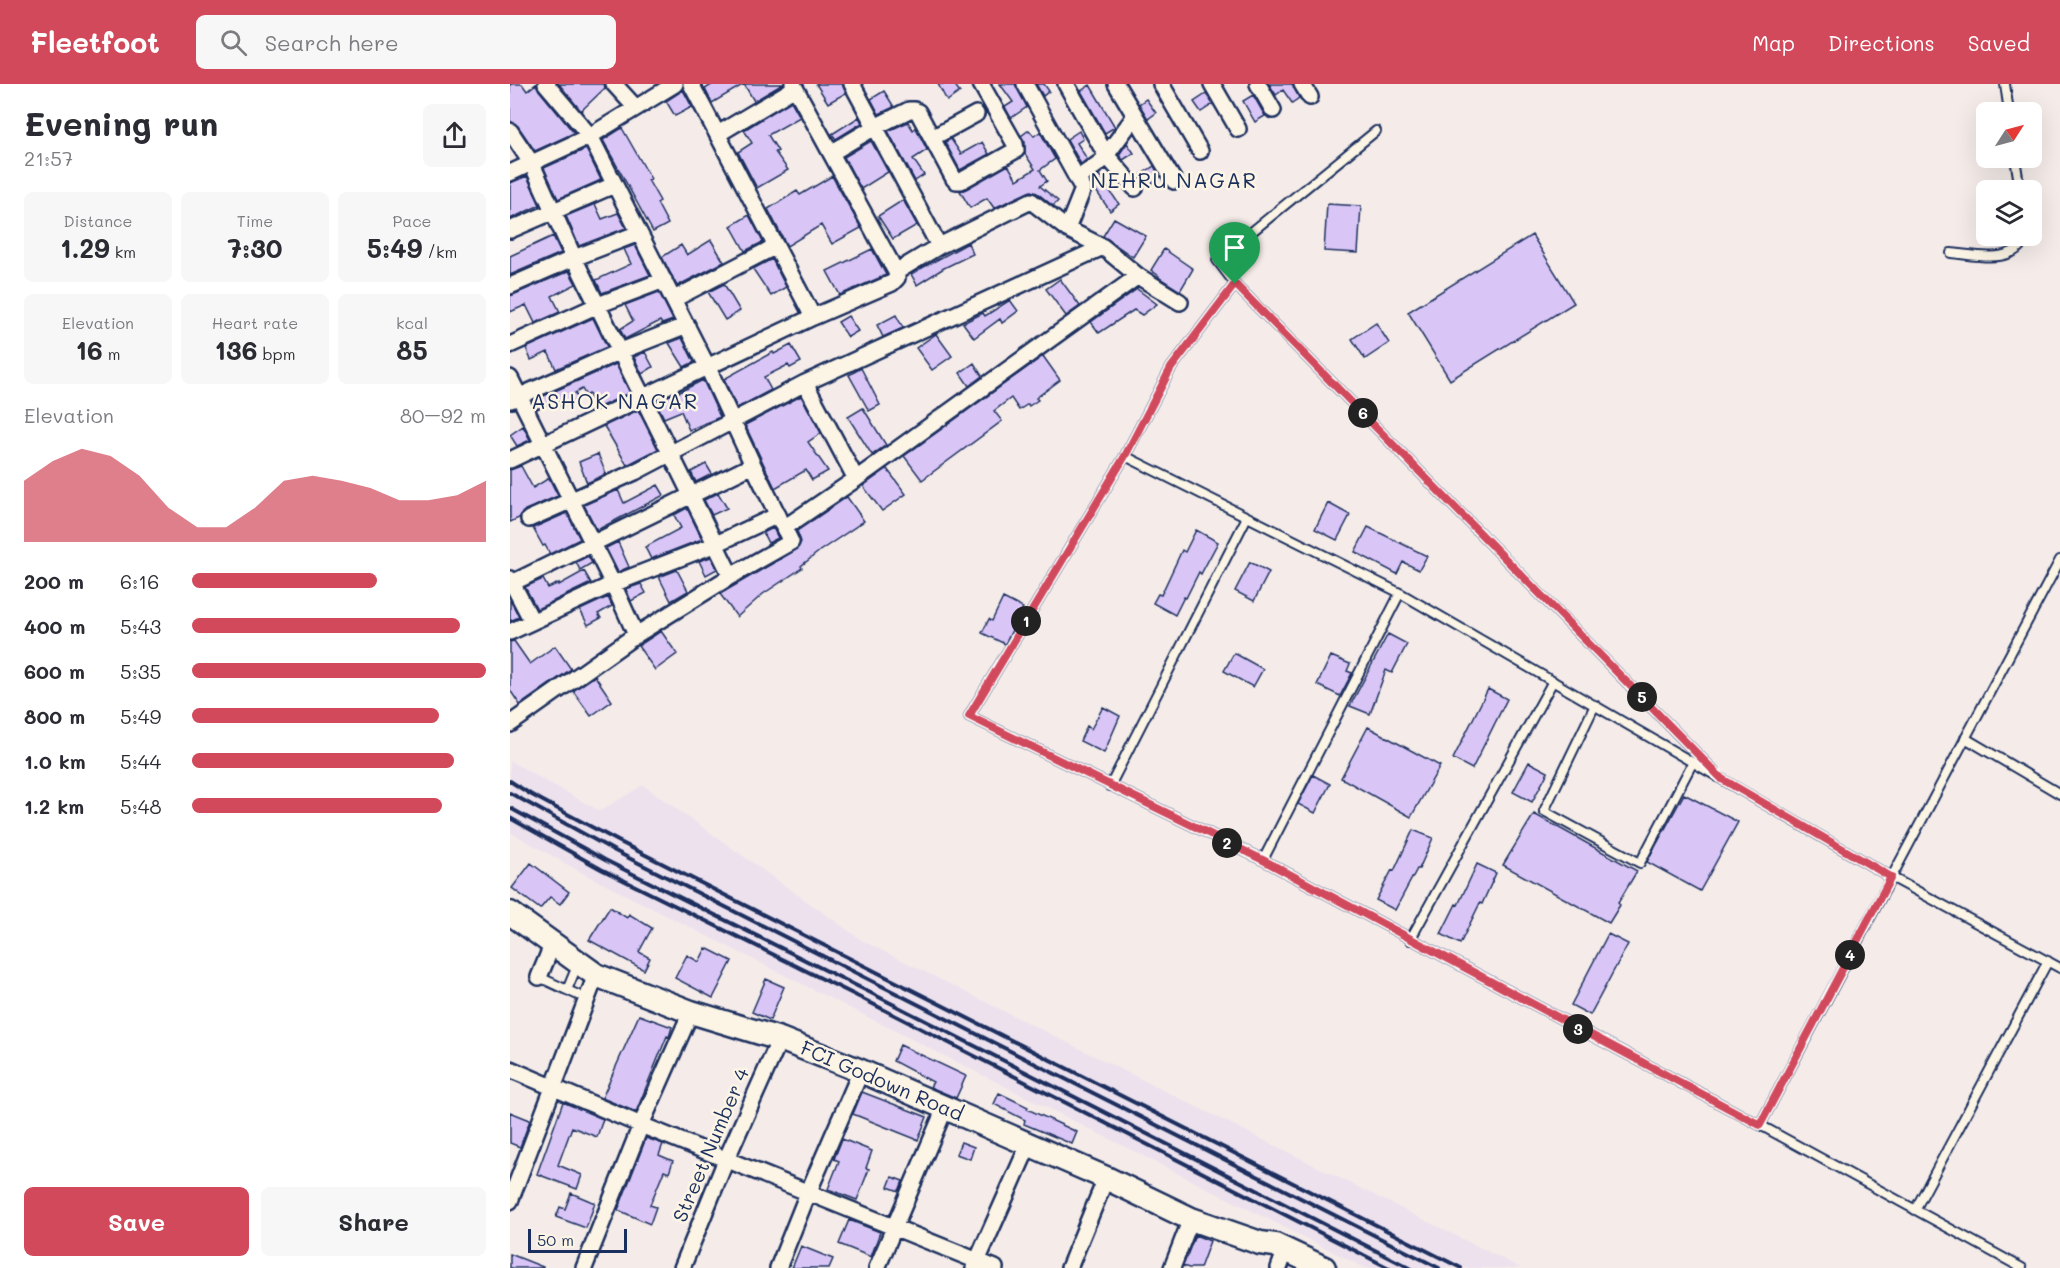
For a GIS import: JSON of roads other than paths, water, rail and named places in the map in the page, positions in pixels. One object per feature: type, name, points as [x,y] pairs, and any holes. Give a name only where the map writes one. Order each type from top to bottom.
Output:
[{"type":"street","points":[[510,724],[636,635],[791,542],[687,325],[590,135],[546,84]]},
{"type":"street","points":[[614,84],[636,108]]},
{"type":"street","points":[[510,173],[590,135],[675,84]]},
{"type":"street","points":[[691,84],[813,317]]},
{"type":"street","points":[[852,84],[939,246]]},
{"type":"street","points":[[831,153],[875,127],[909,110],[914,110],[918,112],[954,179],[958,182],[1014,152],[1015,144],[981,84]]},
{"type":"street","points":[[1024,84],[1083,189],[1067,229]]},
{"type":"street","points":[[1066,84],[1106,155],[1136,188]]},
{"type":"street","points":[[1116,84],[1174,181]]},
{"type":"street","points":[[1161,84],[1200,151]]},
{"type":"street","points":[[1212,84],[1238,129]]},
{"type":"street","points":[[1258,84],[1273,110]]},
{"type":"street","points":[[510,460],[813,317],[892,283],[897,278],[896,272],[794,86],[718,134]]},
{"type":"street","points":[[932,138],[976,114]]},
{"type":"street","points":[[1077,179],[1102,161],[1135,116]]},
{"type":"street","points":[[510,131],[532,164],[574,258],[731,576]]},
{"type":"street","points":[[510,230],[614,185]]},
{"type":"street","points":[[896,272],[939,246],[1031,201],[1067,229],[1103,247],[1138,276],[1180,302]]},
{"type":"street","points":[[510,286],[639,233]]},
{"type":"street","points":[[674,299],[776,246]]},
{"type":"street","points":[[529,519],[635,472],[805,383],[1103,247]]},
{"type":"street","points":[[510,632],[613,584],[781,522],[856,479],[1138,276]]},
{"type":"street","points":[[510,345],[598,305],[664,280]]},
{"type":"street","points":[[514,398],[687,325]]},
{"type":"street","points":[[510,378],[514,398],[543,443],[636,635]]},
{"type":"street","points":[[805,383],[856,479]]},
{"type":"street","points":[[532,621],[511,581],[593,544],[753,465]]},
{"type":"street","name":"FCI Godown Road","points":[[510,913],[588,968],[692,1012],[780,1039],[861,1071],[1106,1178],[1191,1219],[1260,1243],[1284,1248],[1324,1268]]},
{"type":"street","points":[[539,977],[553,943]]},
{"type":"street","points":[[512,1193],[554,1087],[588,968]]},
{"type":"street","points":[[584,1268],[641,1125],[692,1012]]},
{"type":"street","name":"Street Number 4","points":[[682,1268],[726,1160],[780,1039]]},
{"type":"street","points":[[510,1069],[726,1160],[893,1226],[976,1264],[995,1268]]},
{"type":"street","points":[[778,1268],[861,1071]]},
{"type":"street","points":[[877,1268],[945,1108]]},
{"type":"street","points":[[976,1264],[1029,1144]]},
{"type":"street","points":[[1069,1268],[1106,1178]]},
{"type":"street","points":[[1172,1268],[1191,1219]]},
{"type":"street","name":"FCI Godown Road","points":[[1260,1243],[1286,1265]]},
{"type":"lane","points":[[2005,84],[2008,102]]},
{"type":"lane","points":[[1376,131],[1217,260],[1235,284],[1722,779]]},
{"type":"lane","points":[[1951,253],[2002,257],[2018,250],[2020,246]]},
{"type":"lane","points":[[1235,284],[1171,368],[1125,456],[969,716],[1263,860],[1760,1125],[2022,1268]]},
{"type":"lane","points":[[1125,456],[1400,593],[1891,877],[2060,968]]},
{"type":"lane","points":[[1110,786],[1247,517]]},
{"type":"lane","points":[[1760,1125],[2060,560]]},
{"type":"lane","points":[[1263,860],[1400,593]]},
{"type":"lane","points":[[1410,940],[1553,681]]},
{"type":"lane","points":[[1595,705],[1545,811],[1640,863],[1694,762]]},
{"type":"lane","points":[[1965,738],[2060,794]]},
{"type":"lane","points":[[1915,1210],[2048,962]]},
{"type":"lane","points":[[567,990],[588,968]]},
{"type":"lane","points":[[539,977],[578,995]]},
{"type":"railway","points":[[510,781],[618,841],[1461,1268]]},
{"type":"railway","points":[[510,793],[613,850],[1439,1268]]},
{"type":"railway","points":[[510,808],[605,860],[1410,1268]]},
{"type":"railway","points":[[510,818],[601,869],[865,1000],[1389,1268]]},
{"type":"district","name":"NEHRU NAGAR","points":[[1174,181]]},
{"type":"district","name":"ASHOK NAGAR","points":[[615,402]]}]
